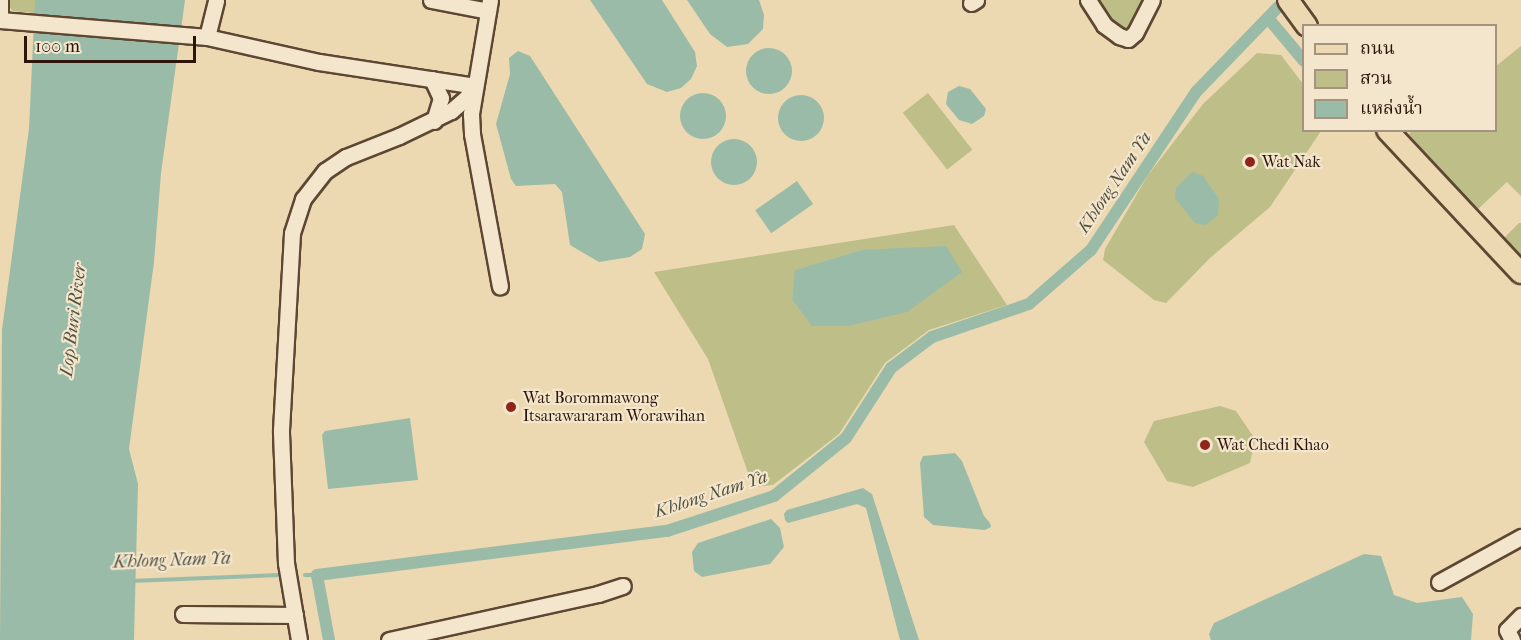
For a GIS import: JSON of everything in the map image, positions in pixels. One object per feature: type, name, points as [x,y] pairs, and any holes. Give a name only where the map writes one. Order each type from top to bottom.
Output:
[{"type":"main road","points":[[1288,0],[1306,24]]},
{"type":"main road","points":[[1389,132],[1521,273]]},
{"type":"street","points":[[0,0],[0,20],[202,37],[318,62],[475,86]]},
{"type":"street","points":[[202,37],[216,0]]},
{"type":"street","points":[[431,0],[489,6],[475,86],[471,134],[500,286]]},
{"type":"street","points":[[1088,0],[1104,25],[1119,36],[1128,39],[1135,33],[1152,0]]},
{"type":"street","points":[[432,79],[441,98],[434,121]]},
{"type":"street","points":[[299,640],[286,563],[281,430],[292,233],[303,199],[325,171],[346,157],[434,121],[465,99],[475,86]]},
{"type":"street","points":[[1439,582],[1521,537]]},
{"type":"street","points":[[388,640],[598,594],[623,585]]},
{"type":"street","points":[[183,614],[295,615]]},
{"type":"street","points":[[1512,640],[1507,630],[1521,616]]},
{"type":"green space","points":[[7,0],[35,0],[35,13],[13,11],[7,5]]},
{"type":"green space","points":[[1094,0],[1145,0],[1131,27],[1125,31],[1117,30]]},
{"type":"green space","points":[[1521,46],[1521,196],[1507,182],[1476,211],[1409,134],[1410,132],[1497,132],[1497,65]]},
{"type":"green space","points":[[1257,53],[1281,55],[1302,83],[1302,132],[1320,132],[1270,207],[1210,258],[1166,303],[1154,300],[1103,260],[1105,249],[1148,175],[1203,104]]},
{"type":"green space","points":[[928,93],[972,150],[947,169],[903,113]]},
{"type":"green space","points":[[1521,223],[1521,257],[1503,239]]},
{"type":"green space","points":[[954,225],[1007,305],[929,330],[885,363],[839,434],[773,485],[753,487],[708,359],[654,272]],"holes":[[[861,250],[792,299],[796,270]]]},
{"type":"green space","points":[[1220,406],[1236,411],[1255,439],[1250,463],[1193,487],[1167,481],[1144,442],[1154,421]]},
{"type":"water","name":"Lop Buri River","points":[[35,0],[185,0],[161,173],[154,262],[129,449],[138,484],[134,640],[0,640],[2,330],[29,129]]},
{"type":"water","points":[[590,0],[662,0],[695,52],[697,66],[691,79],[681,88],[667,92],[647,84]]},
{"type":"water","points":[[687,0],[759,0],[764,15],[763,29],[748,44],[727,47],[710,34]]},
{"type":"water","points":[[769,48],[785,55],[792,71],[785,87],[769,94],[753,87],[746,71],[753,55]]},
{"type":"water","points":[[518,51],[530,56],[645,234],[642,249],[630,257],[599,262],[570,245],[562,192],[555,184],[516,186],[511,179],[496,124],[510,74],[509,58]]},
{"type":"water","points":[[959,86],[970,89],[986,109],[984,116],[972,124],[959,120],[946,104],[948,92]]},
{"type":"water","points":[[703,93],[719,100],[726,116],[719,132],[703,139],[687,132],[680,116],[687,100]]},
{"type":"water","points":[[801,95],[817,102],[824,118],[817,134],[801,141],[785,134],[778,118],[785,102]]},
{"type":"water","points":[[734,139],[750,146],[757,162],[750,178],[734,185],[718,178],[711,162],[718,146]]},
{"type":"water","points":[[1192,172],[1203,176],[1219,199],[1218,215],[1206,225],[1195,223],[1175,198],[1176,188]]},
{"type":"water","points":[[797,181],[813,204],[771,233],[755,210]]},
{"type":"water","points":[[946,246],[962,272],[907,312],[848,326],[812,326],[792,299],[795,270],[861,250]]},
{"type":"water","points":[[410,418],[418,480],[328,489],[322,435],[325,431]]},
{"type":"water","points":[[955,453],[962,461],[984,516],[990,523],[991,527],[985,530],[933,525],[924,517],[920,463],[923,456]]},
{"type":"water","points":[[863,488],[872,494],[919,640],[900,640],[866,508],[857,504],[788,523],[785,520],[784,514],[787,510]]},
{"type":"water","points":[[771,519],[780,528],[784,547],[770,564],[702,577],[694,571],[692,552],[698,543]]},
{"type":"water","points":[[1364,554],[1381,556],[1394,595],[1417,603],[1462,597],[1473,614],[1471,640],[1211,640],[1209,634],[1214,623]]},
{"type":"waterway","name":"Khlong Nam Ya","points":[[329,640],[317,575],[667,531],[774,496],[846,438],[891,368],[932,337],[1029,304],[1091,250],[1196,92],[1278,7]]},
{"type":"waterway","points":[[1268,18],[1302,59]]},
{"type":"waterway","name":"Khlong Nam Ya","points":[[131,581],[280,575]]},
{"type":"waterway","name":"Khlong Nam Ya","points":[[305,575],[317,575]]},
{"type":"place","name":"Wat Nak","points":[[1250,162]]},
{"type":"place","name":"Wat Borommawong Itsarawararam Worawihan","points":[[511,407]]},
{"type":"place","name":"Wat Chedi Khao","points":[[1205,445]]}]
